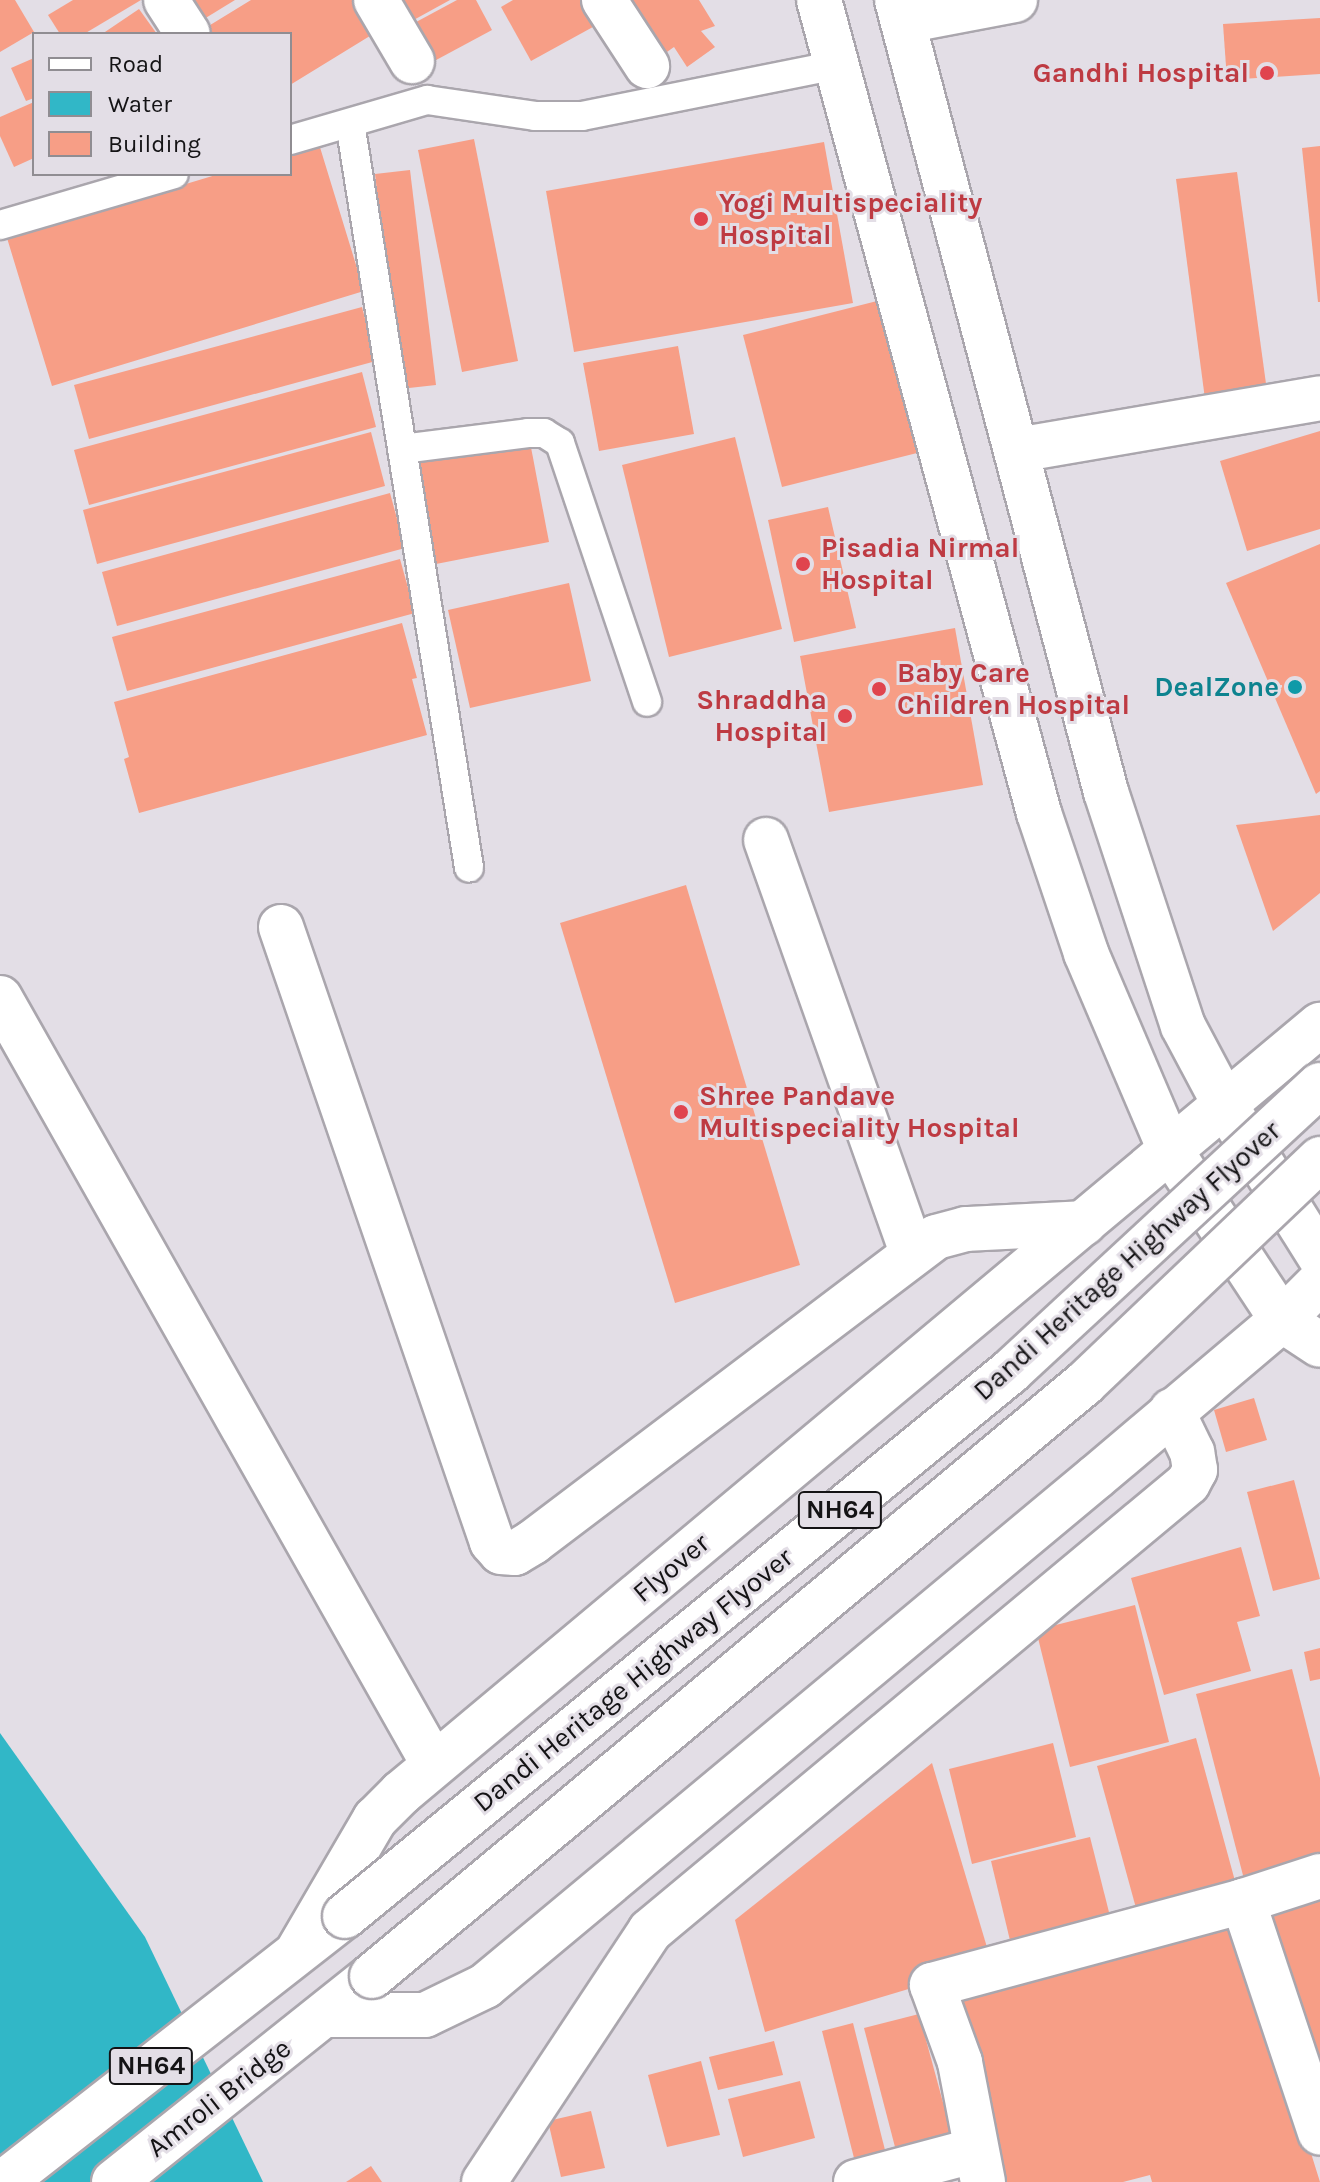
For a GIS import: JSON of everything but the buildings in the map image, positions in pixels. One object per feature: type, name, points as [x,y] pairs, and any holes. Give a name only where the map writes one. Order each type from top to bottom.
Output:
[{"type":"main road","points":[[166,0],[187,32]]},
{"type":"main road","points":[[376,0],[412,61]]},
{"type":"main road","points":[[604,0],[647,66]]},
{"type":"main road","points":[[819,0],[1039,813],[1086,953],[1170,1150],[1282,1320],[1320,1345]]},
{"type":"main road","points":[[1015,0],[900,11],[1106,792],[1183,1026],[1225,1105],[1320,1257]]},
{"type":"main road","points":[[1017,450],[1320,398]]},
{"type":"main road","points":[[766,840],[912,1253]]},
{"type":"main road","points":[[281,927],[492,1542],[501,1552],[515,1553],[533,1542],[936,1237],[966,1229],[1084,1223]]},
{"type":"main road","points":[[0,998],[434,1765]]},
{"type":"main road","name":"Flyover","points":[[299,1949],[375,1819],[434,1765],[1320,1025]]},
{"type":"main road","name":"Dandi Heritage Highway Flyover","points":[[299,1949],[345,1916],[1011,1371],[1320,1085]]},
{"type":"main road","name":"Dandi Heritage Highway Flyover","points":[[325,2015],[1085,1383],[1320,1159]]},
{"type":"main road","points":[[325,2015],[425,2015],[485,1986],[1096,1477],[1282,1320],[1320,1282]]},
{"type":"main road","points":[[484,2182],[650,1931],[1188,1483],[1195,1470],[1192,1452],[1172,1411]]},
{"type":"main road","points":[[856,2182],[980,2166],[960,2062],[932,1985],[1243,1901],[1320,1876]]},
{"type":"main road","points":[[1243,1901],[1320,2133]]},
{"type":"main road","name":"NH64","points":[[4,2182],[299,1949]]},
{"type":"main road","name":"Amroli Bridge","points":[[114,2182],[325,2015]]},
{"type":"lane","points":[[292,139],[427,100],[535,116],[582,116],[837,65]]},
{"type":"lane","points":[[350,123],[469,868]]},
{"type":"lane","points":[[0,225],[167,176]]},
{"type":"lane","points":[[402,449],[528,433],[544,433],[560,443],[647,702]]},
{"type":"water","points":[[0,1733],[145,1937],[263,2182],[0,2182]]},
{"type":"place","name":"Gandhi Hospital","points":[[1267,73]]},
{"type":"place","name":"Yogi Multispeciality Hospital","points":[[701,219]]},
{"type":"place","name":"Pisadia Nirmal Hospital","points":[[803,564]]},
{"type":"place","name":"DealZone","points":[[1295,687]]},
{"type":"place","name":"Baby Care Children Hospital","points":[[879,689]]},
{"type":"place","name":"Shraddha Hospital","points":[[845,716]]},
{"type":"place","name":"Shree Pandave Multispeciality Hospital","points":[[681,1112]]}]
